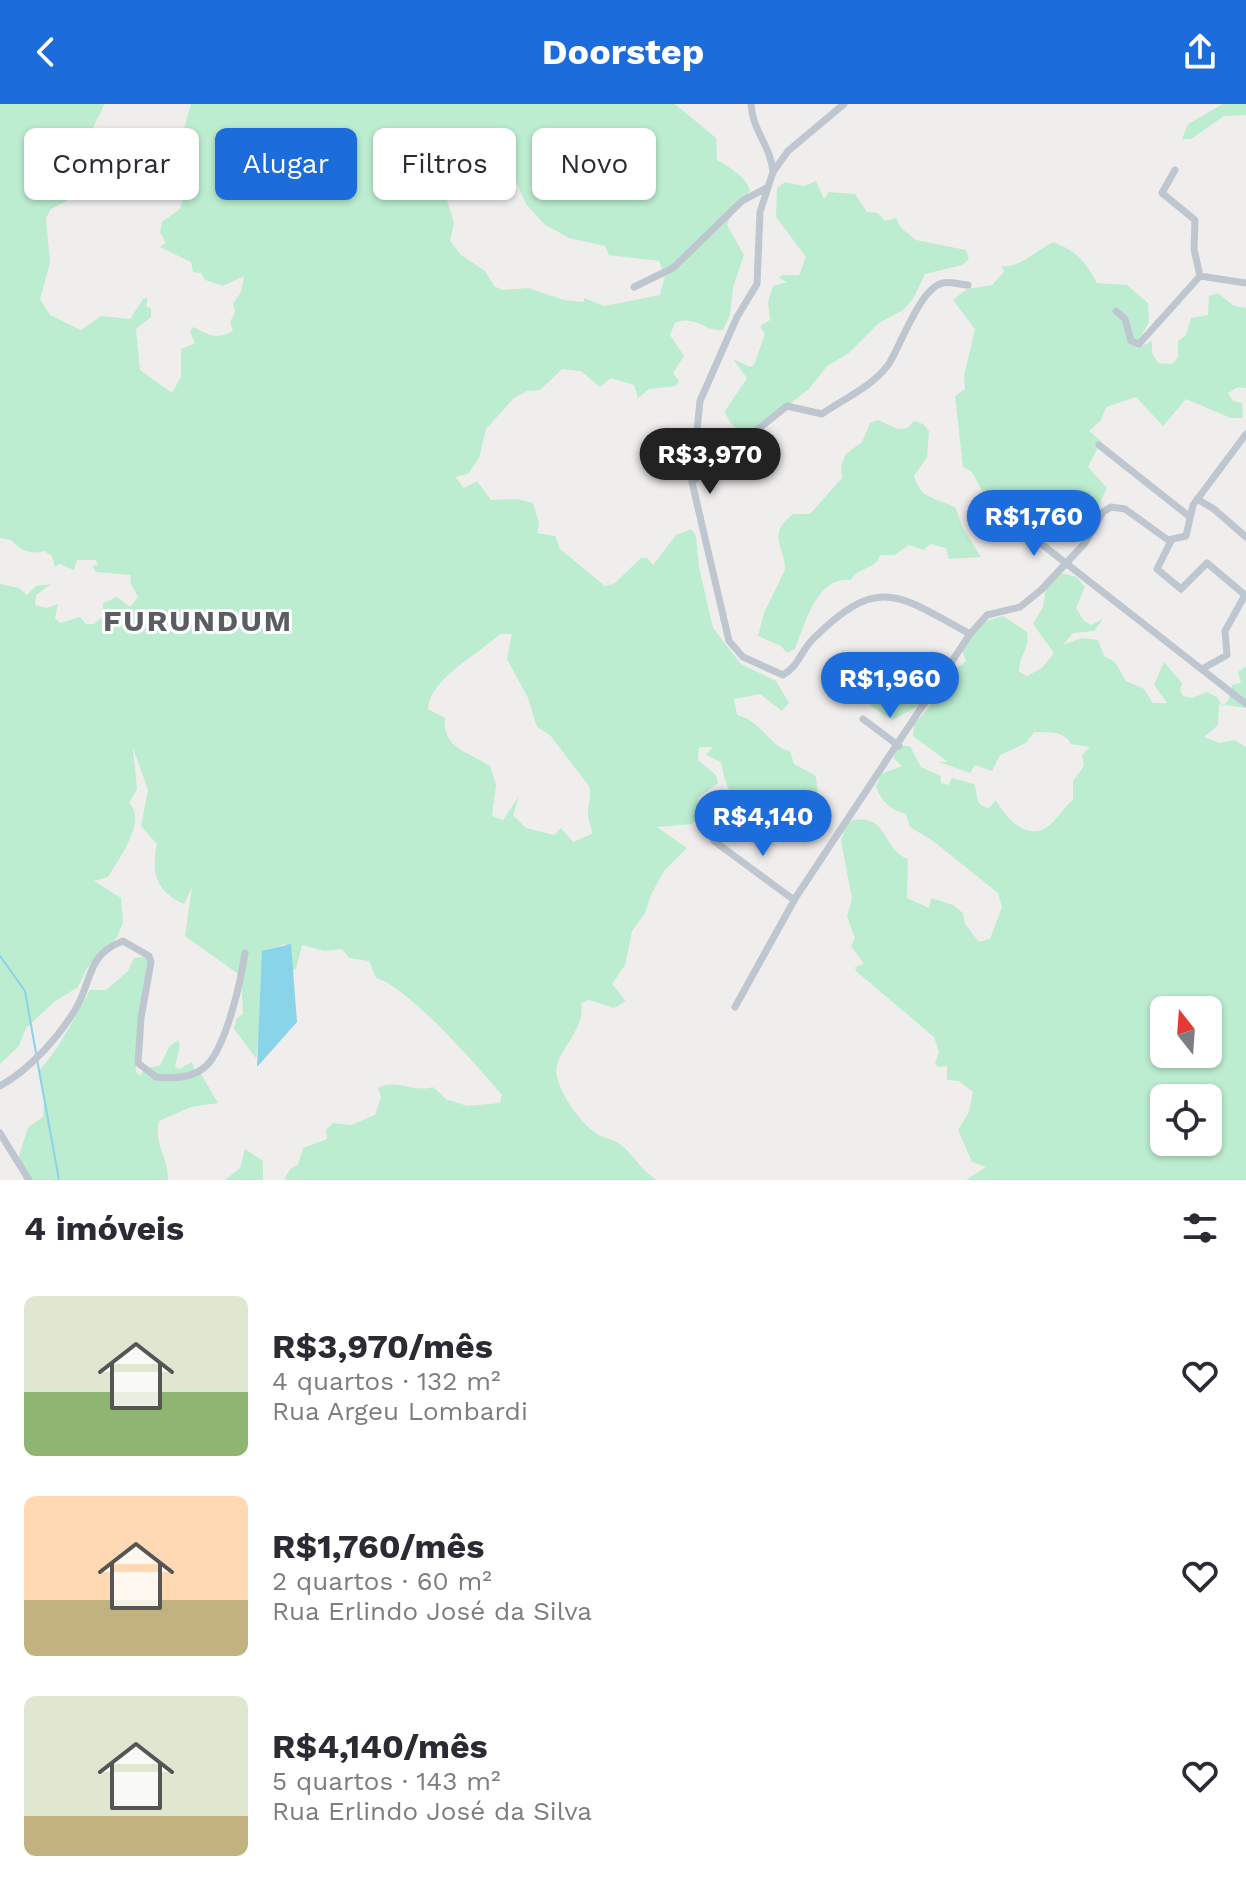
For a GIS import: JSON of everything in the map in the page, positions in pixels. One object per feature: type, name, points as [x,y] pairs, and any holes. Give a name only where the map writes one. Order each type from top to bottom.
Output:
[{"type":"street","points":[[751,104],[752,122],[772,153],[773,172]]},
{"type":"street","points":[[844,104],[788,151],[773,172],[760,212],[757,284],[737,317],[700,401],[692,482],[729,641],[743,657],[783,675],[794,669],[811,640],[851,606],[882,595],[901,596],[970,634]]},
{"type":"street","points":[[1175,170],[1162,193],[1195,220],[1194,249],[1200,276]]},
{"type":"street","points":[[634,287],[673,268],[742,201],[768,187]]},
{"type":"street","points":[[1200,276],[1246,283]]},
{"type":"street","points":[[1116,311],[1125,319],[1131,341],[1139,344],[1200,276]]},
{"type":"street","points":[[692,482],[787,406],[822,414],[867,383],[887,366],[917,309],[937,286],[943,283],[968,285]]},
{"type":"street","points":[[1202,669],[1227,655],[1225,631],[1245,595],[1207,563],[1181,589],[1175,588],[1157,569],[1171,541],[1186,536],[1197,499],[1246,434]]},
{"type":"street","points":[[1099,445],[1190,517]]},
{"type":"street","points":[[1197,499],[1214,509],[1246,537]]},
{"type":"street","points":[[735,1007],[794,900],[899,746],[970,634],[987,615],[1020,607],[1067,563],[1085,543],[1103,512],[1111,507],[1125,509],[1171,541]]},
{"type":"street","points":[[1021,528],[1246,704]]},
{"type":"street","points":[[863,719],[899,746]]},
{"type":"street","points":[[714,841],[794,900]]},
{"type":"street","points":[[0,1086],[36,1056],[74,1012],[92,967],[104,948],[123,941],[149,956],[151,962],[141,1018],[138,1063],[156,1077],[193,1074],[213,1056],[241,981],[245,953]]},
{"type":"street","points":[[0,1133],[29,1180]]},
{"type":"green space","points":[[0,104],[104,104],[93,128],[24,128],[24,200],[68,200],[51,209],[46,218],[50,263],[40,299],[50,315],[81,330],[101,316],[130,319],[143,299],[148,298],[146,306],[151,309],[151,317],[136,329],[140,370],[172,393],[181,377],[181,349],[195,343],[190,332],[193,327],[217,336],[233,331],[230,322],[235,312],[233,304],[241,292],[244,276],[223,286],[205,280],[201,273],[193,272],[191,262],[160,247],[166,243],[160,232],[162,222],[180,209],[183,200],[199,200],[199,128],[184,128],[191,104],[675,104],[716,138],[717,160],[740,176],[750,190],[727,225],[744,255],[733,287],[730,315],[723,330],[688,321],[675,323],[670,335],[684,356],[673,373],[679,381],[676,386],[649,389],[638,398],[634,385],[611,378],[600,387],[581,371],[562,369],[540,390],[527,391],[514,398],[486,429],[479,458],[468,474],[455,477],[464,488],[477,481],[491,500],[517,499],[533,503],[539,523],[537,533],[555,536],[560,549],[605,586],[615,583],[641,558],[647,558],[653,565],[676,535],[691,529],[696,536],[699,567],[713,628],[741,664],[776,681],[789,703],[782,711],[760,694],[734,699],[737,715],[754,723],[778,746],[790,751],[794,764],[816,776],[818,799],[811,806],[815,829],[805,838],[779,827],[734,798],[721,762],[706,755],[713,747],[699,747],[698,760],[716,775],[718,783],[698,798],[699,814],[692,824],[657,827],[687,848],[664,871],[645,913],[632,931],[625,965],[612,984],[626,1001],[614,1008],[589,1000],[581,1003],[577,1027],[557,1065],[556,1073],[563,1093],[584,1123],[599,1135],[616,1141],[657,1180],[284,1180],[290,1169],[298,1165],[303,1148],[327,1139],[326,1130],[333,1123],[351,1125],[375,1115],[381,1097],[378,1088],[385,1085],[433,1087],[446,1099],[467,1106],[500,1103],[502,1095],[424,1012],[406,996],[376,978],[369,961],[349,958],[342,949],[325,951],[302,945],[296,969],[289,971],[285,944],[272,949],[256,1058],[234,1029],[236,1019],[243,1014],[241,976],[185,936],[192,887],[184,904],[167,893],[157,880],[157,844],[141,826],[148,790],[133,748],[137,789],[129,803],[134,810],[133,829],[108,877],[94,881],[121,898],[123,923],[117,937],[87,968],[78,987],[54,1002],[26,1028],[19,1046],[0,1064],[0,584],[19,588],[27,595],[36,586],[51,584],[36,595],[35,605],[47,608],[58,604],[55,618],[60,623],[80,617],[86,624],[94,624],[103,617],[103,603],[117,597],[130,607],[138,597],[130,582],[131,575],[96,572],[92,566],[98,565],[96,560],[77,560],[74,570],[59,564],[55,567],[52,556],[44,551],[26,551],[11,540],[0,538]],"holes":[[[373,128],[516,128],[516,181],[526,204],[544,224],[569,238],[605,246],[609,255],[659,261],[665,276],[660,295],[604,306],[584,298],[584,302],[564,300],[528,288],[502,290],[494,286],[485,271],[461,255],[450,241],[454,223],[447,200],[373,200]],[[500,634],[512,634],[507,659],[528,698],[537,727],[550,735],[589,786],[588,814],[592,834],[573,842],[561,828],[554,835],[526,828],[513,815],[519,796],[503,820],[492,816],[496,785],[490,766],[452,743],[445,728],[445,718],[428,709],[437,687],[456,668]]]},
{"type":"green space","points":[[1223,104],[1246,104],[1246,115],[1224,116],[1191,139],[1182,139],[1188,124]]},
{"type":"green space","points":[[816,181],[824,199],[829,192],[855,194],[867,212],[878,213],[885,221],[896,218],[901,228],[916,240],[966,250],[969,259],[962,265],[925,274],[913,299],[903,310],[879,323],[849,353],[827,366],[809,389],[751,434],[746,433],[731,424],[725,411],[747,378],[733,359],[750,367],[754,365],[765,334],[760,326],[770,320],[768,302],[773,286],[787,282],[779,278],[782,275],[799,275],[806,257],[776,217],[777,188],[785,182],[804,186]]},
{"type":"green space","points":[[1053,242],[1079,258],[1097,283],[1127,285],[1148,303],[1149,322],[1140,338],[1142,346],[1152,341],[1152,353],[1158,363],[1171,364],[1178,358],[1178,341],[1186,335],[1191,318],[1208,315],[1209,296],[1218,293],[1234,306],[1246,308],[1246,388],[1238,387],[1228,393],[1233,401],[1242,403],[1243,418],[1231,418],[1186,399],[1163,426],[1136,397],[1106,407],[1101,420],[1089,431],[1101,441],[1088,467],[1107,488],[1095,513],[1097,533],[1071,540],[1064,534],[1058,540],[1035,530],[1026,524],[1019,512],[985,496],[972,472],[963,467],[955,396],[965,389],[964,376],[975,329],[953,300],[967,289],[992,285],[1004,272],[1002,266],[1021,262]]},
{"type":"green space","points":[[878,420],[898,429],[907,428],[914,421],[923,424],[929,431],[927,457],[914,476],[917,484],[925,494],[956,508],[962,527],[981,557],[949,559],[946,548],[930,544],[924,550],[909,545],[894,555],[880,555],[874,564],[858,572],[851,580],[839,581],[821,594],[795,649],[787,653],[781,646],[758,636],[764,613],[785,570],[778,536],[780,529],[793,514],[810,514],[842,478],[841,466],[846,454],[862,442],[870,423]]},
{"type":"green space","points":[[1062,573],[1076,577],[1085,587],[1076,608],[1084,621],[1091,625],[1103,619],[1094,631],[1073,633],[1063,645],[1082,638],[1098,640],[1104,656],[1115,662],[1126,681],[1144,689],[1153,703],[1167,703],[1154,685],[1164,662],[1182,683],[1180,691],[1183,696],[1192,698],[1207,692],[1217,697],[1221,704],[1218,725],[1204,737],[1219,743],[1234,740],[1246,747],[1246,1180],[966,1180],[986,1167],[972,1162],[958,1130],[969,1112],[973,1092],[959,1081],[947,1080],[947,1066],[938,1067],[935,1063],[939,1052],[934,1037],[856,971],[855,967],[864,964],[851,946],[855,938],[847,916],[852,899],[841,841],[847,822],[861,819],[878,826],[893,848],[908,859],[907,898],[929,908],[931,898],[953,905],[963,913],[965,924],[979,942],[990,939],[1002,907],[998,893],[933,841],[910,827],[906,814],[892,808],[881,797],[876,787],[881,774],[902,766],[894,759],[896,746],[910,746],[921,767],[941,776],[941,783],[948,785],[952,778],[974,784],[981,805],[989,808],[996,800],[1011,820],[1031,831],[1047,827],[1073,800],[1073,781],[1084,766],[1082,755],[1090,747],[1071,744],[1059,734],[1034,732],[1026,743],[1000,755],[992,771],[975,765],[970,773],[939,762],[948,762],[913,736],[914,724],[935,701],[934,698],[892,720],[871,706],[866,695],[881,689],[877,673],[884,667],[900,673],[920,690],[907,661],[921,666],[933,681],[940,682],[966,661],[961,647],[983,622],[1003,616],[1027,632],[1019,672],[1027,676],[1042,668],[1054,653],[1033,624],[1043,607],[1046,587]]},
{"type":"green space","points":[[1246,666],[1246,708],[1224,705],[1232,685],[1241,683],[1238,672]]},
{"type":"green space","points":[[148,956],[153,959],[138,1026],[136,1072],[140,1076],[145,1068],[160,1066],[169,1047],[178,1040],[180,1045],[175,1067],[179,1069],[192,1062],[197,1075],[201,1074],[218,1103],[191,1107],[159,1121],[158,1137],[168,1180],[24,1180],[19,1156],[28,1127],[43,1117],[44,1099],[38,1072],[60,1043],[90,990],[106,990],[128,971],[134,958]]},
{"type":"green space","points":[[245,1149],[263,1161],[263,1180],[225,1180],[240,1168]]},
{"type":"water","points":[[291,944],[297,1022],[257,1067],[262,951]]},
{"type":"waterway","points":[[0,956],[25,991],[36,1053]]},
{"type":"waterway","points":[[37,1059],[59,1180]]},
{"type":"district","name":"FURUNDUM","points":[[198,620]]}]
